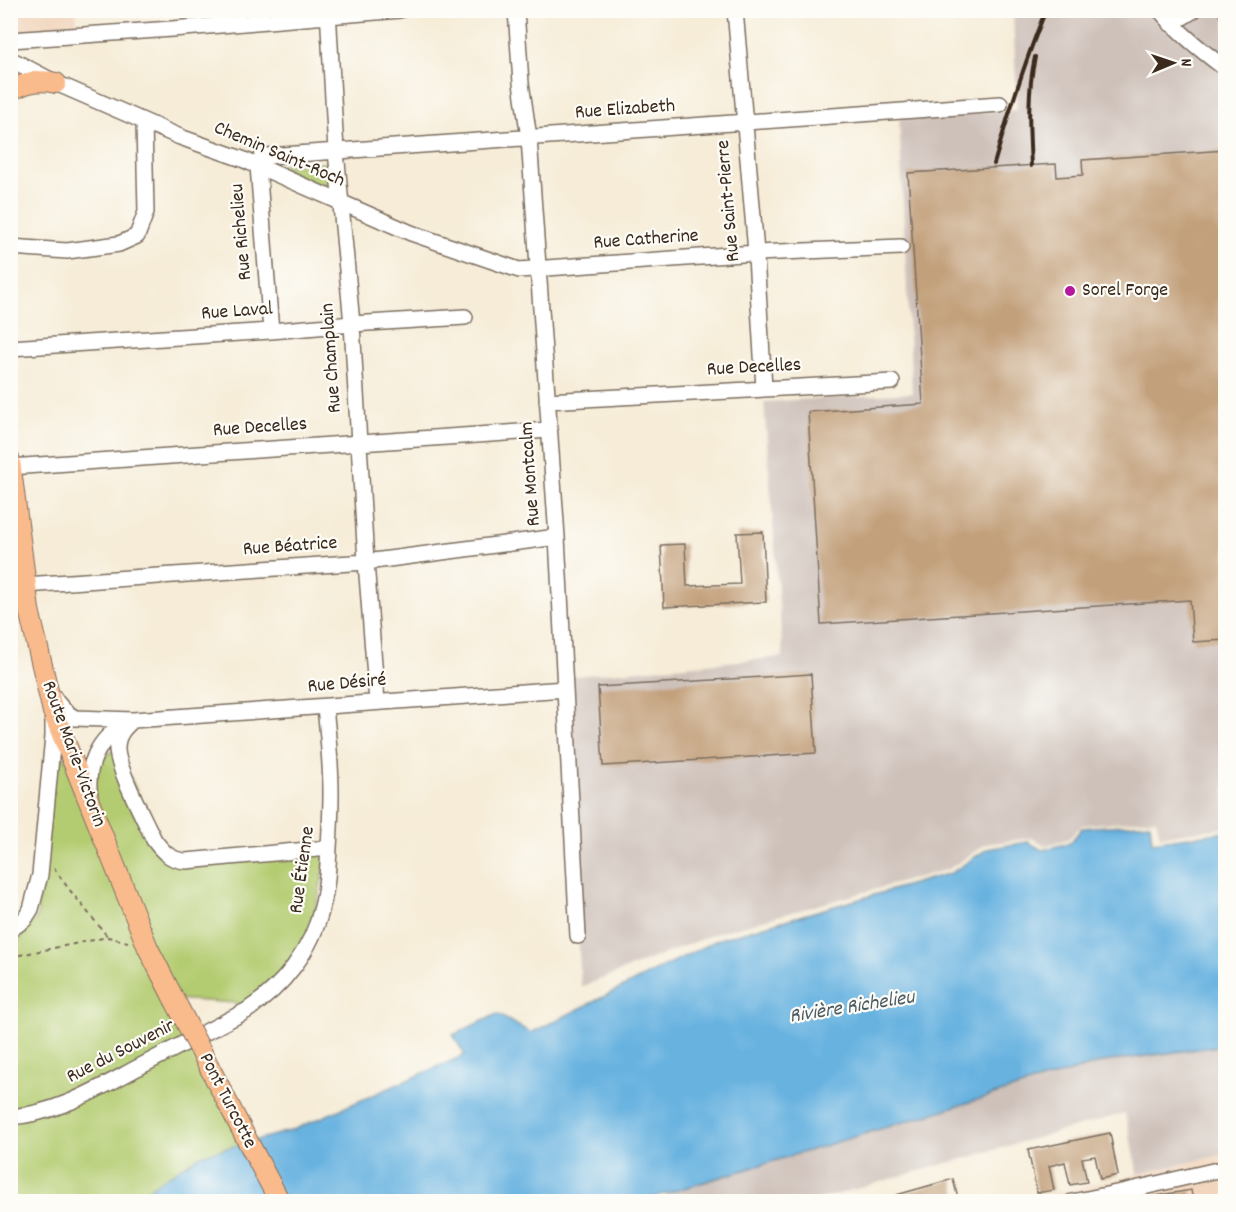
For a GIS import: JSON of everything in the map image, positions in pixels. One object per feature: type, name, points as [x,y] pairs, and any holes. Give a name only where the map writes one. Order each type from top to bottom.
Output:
[{"type":"main road","points":[[10,91],[39,80],[56,83]]},
{"type":"main road","name":"Route Marie-Victorin","points":[[10,461],[13,512],[25,585],[53,712],[148,948],[174,999]]},
{"type":"main road","name":"Pont Turcotte","points":[[174,999],[280,1202]]},
{"type":"street","points":[[10,40],[172,29],[328,13],[400,10]]},
{"type":"street","name":"Rue Montcalm","points":[[516,10],[522,91],[529,138],[557,537],[578,936]]},
{"type":"street","name":"Rue Saint-Pierre","points":[[735,10],[756,254],[764,388]]},
{"type":"street","points":[[1160,10],[1171,24],[1196,47],[1226,69]]},
{"type":"street","points":[[1171,24],[1194,10]]},
{"type":"street","name":"Rue Champlain","points":[[328,13],[336,152],[352,324],[376,702]]},
{"type":"street","name":"Chemin Saint-Roch","points":[[10,59],[56,83],[144,122],[258,166],[411,233],[511,268],[538,270]]},
{"type":"street","name":"Rue Elizabeth","points":[[258,166],[262,157],[268,156],[1000,104]]},
{"type":"street","points":[[10,247],[66,251],[119,244],[137,236],[146,212],[144,122]]},
{"type":"street","name":"Rue Richelieu","points":[[258,166],[271,331]]},
{"type":"street","name":"Rue Catherine","points":[[538,270],[756,254],[901,247]]},
{"type":"street","name":"Rue Laval","points":[[10,348],[465,316]]},
{"type":"street","name":"Rue Decelles","points":[[547,402],[892,382]]},
{"type":"street","name":"Rue Decelles","points":[[11,467],[549,430]]},
{"type":"street","name":"Rue Béatrice","points":[[25,585],[366,562],[557,537]]},
{"type":"street","name":"Rue Désiré","points":[[45,684],[61,708],[75,718],[133,720],[565,689]]},
{"type":"street","name":"Rue Étienne","points":[[246,1011],[284,980],[308,943],[322,906],[327,877],[331,794],[325,707]]},
{"type":"street","points":[[10,930],[24,920],[31,909],[40,875],[53,736],[53,712]]},
{"type":"street","points":[[133,720],[120,732],[116,749],[120,765],[154,840],[169,857],[177,861],[186,861],[329,848]]},
{"type":"street","name":"Rue Désiré","points":[[94,813],[88,785],[96,753],[101,743],[116,729],[133,720]]},
{"type":"street","name":"Rue du Souvenir","points":[[10,1118],[50,1110],[79,1098],[246,1011]]},
{"type":"street","points":[[1072,1202],[1128,1196],[1226,1168]]},
{"type":"path","points":[[42,851],[68,888],[108,937]]},
{"type":"path","points":[[10,957],[108,937],[148,948]]},
{"type":"path","points":[[1216,1118],[1226,1116]]},
{"type":"shaded area","points":[[11,11],[76,11],[78,35],[11,38]]},
{"type":"shaded area","points":[[1013,11],[1225,11],[1225,828],[1160,836],[1156,819],[1082,825],[1068,839],[1044,846],[1032,838],[986,844],[949,869],[717,933],[581,987],[564,677],[783,657],[764,402],[912,393],[899,117],[1017,110]]},
{"type":"shaded area","points":[[1225,1045],[1225,1154],[1138,1174],[1125,1113],[813,1201],[668,1201],[666,1194],[1103,1061]]},
{"type":"shaded area","points":[[1225,1154],[1225,1201],[1012,1202],[1138,1174]]},
{"type":"green space","points":[[327,163],[330,194],[270,166]]},
{"type":"green space","points":[[53,736],[92,809],[96,767],[104,756],[116,749],[169,857],[329,848],[308,943],[246,1011],[236,1003],[175,999],[247,1158],[172,1201],[11,1202],[11,947],[37,917]]},
{"type":"water","name":"Rivière Richelieu","points":[[1150,823],[1152,842],[1225,832],[1225,1045],[1103,1062],[641,1201],[133,1202],[155,1184],[201,1155],[293,1130],[465,1055],[453,1035],[497,1014],[531,1033],[719,939],[951,873],[987,849],[1028,842],[1042,850],[1070,843],[1082,828]]},
{"type":"building","name":"Sorel Forge","points":[[1226,150],[1226,640],[1193,642],[1190,600],[821,624],[808,412],[923,404],[908,173],[1056,164],[1057,177],[1083,175],[1082,160]]},
{"type":"building","points":[[763,532],[766,602],[664,607],[661,545],[685,544],[687,586],[740,584],[737,533]]},
{"type":"building","points":[[811,674],[816,753],[603,766],[598,687]]},
{"type":"building","points":[[1110,1133],[1118,1175],[1100,1179],[1095,1156],[1082,1158],[1087,1182],[1070,1185],[1065,1162],[1049,1166],[1054,1190],[1037,1193],[1028,1150]]},
{"type":"building","points":[[953,1179],[959,1202],[890,1202],[889,1197]]},
{"type":"building","points":[[1191,1190],[1193,1202],[1150,1202],[1150,1197]]},
{"type":"railway","points":[[994,164],[1018,86],[1046,10]]},
{"type":"railway","points":[[1031,166],[1029,125],[1035,57]]},
{"type":"place","name":"Sorel Forge","points":[[1070,291]]}]
